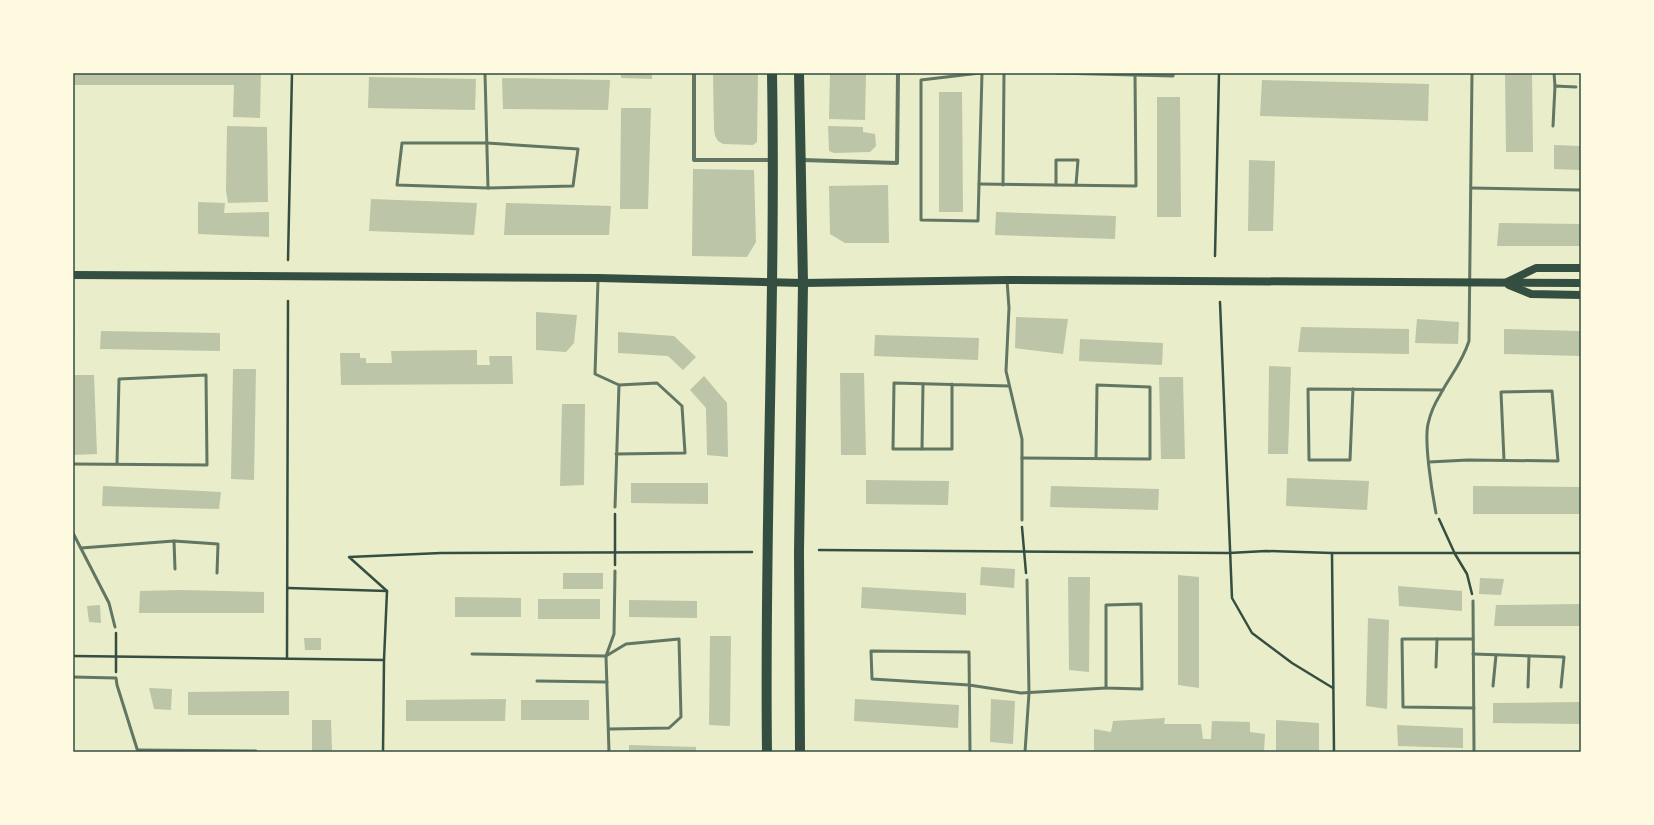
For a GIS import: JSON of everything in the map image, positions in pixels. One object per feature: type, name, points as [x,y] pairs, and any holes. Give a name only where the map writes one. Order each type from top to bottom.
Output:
[{"type":"main road","points":[[767,752],[772,282],[772,73]]},
{"type":"main road","points":[[799,73],[803,282],[799,551],[800,752]]},
{"type":"main road","points":[[1504,283],[1536,268],[1581,268]]},
{"type":"main road","points":[[73,275],[598,278],[772,282],[1007,280],[1581,283]]},
{"type":"main road","points":[[1504,283],[1531,294],[1581,295]]},
{"type":"street","points":[[694,73],[694,160],[772,160]]},
{"type":"street","points":[[800,160],[897,163],[898,73]]},
{"type":"lane","points":[[485,73],[488,188]]},
{"type":"lane","points":[[981,73],[978,221],[921,220],[921,80],[981,73]]},
{"type":"lane","points":[[1004,73],[1004,185]]},
{"type":"lane","points":[[1057,73],[1173,76],[1173,73]]},
{"type":"lane","points":[[1436,513],[1429,462],[1428,424],[1443,390],[1464,356],[1469,341],[1472,73]]},
{"type":"lane","points":[[1553,126],[1555,86],[1554,73]]},
{"type":"lane","points":[[979,184],[1136,186],[1135,75]]},
{"type":"lane","points":[[1555,86],[1576,87]]},
{"type":"lane","points":[[402,144],[487,144],[578,149],[573,186],[488,188],[397,185],[402,144]]},
{"type":"lane","points":[[1056,185],[1056,160],[1078,160],[1076,185]]},
{"type":"lane","points":[[1470,188],[1581,190]]},
{"type":"lane","points":[[598,278],[595,374],[619,385],[657,383],[682,406],[686,454],[616,454]]},
{"type":"lane","points":[[1007,280],[1009,308],[1006,370],[1022,440],[1022,520]]},
{"type":"lane","points":[[73,464],[207,465],[206,375],[119,379],[117,464]]},
{"type":"lane","points":[[952,384],[952,449],[893,449],[894,383],[952,384],[1009,386]]},
{"type":"lane","points":[[922,449],[923,384]]},
{"type":"lane","points":[[615,507],[619,385]]},
{"type":"lane","points":[[1022,458],[1150,459],[1150,387],[1098,385],[1096,458]]},
{"type":"lane","points":[[1353,389],[1350,460],[1309,460],[1308,389],[1353,389],[1443,390]]},
{"type":"lane","points":[[1429,462],[1558,460],[1552,390],[1501,392],[1504,460]]},
{"type":"lane","points":[[73,533],[109,603],[115,627]]},
{"type":"lane","points":[[81,548],[174,541],[218,544],[217,573]]},
{"type":"lane","points":[[174,541],[174,569]]},
{"type":"lane","points":[[609,752],[606,656],[614,634],[615,571]]},
{"type":"lane","points":[[1025,752],[1029,692],[1026,580]]},
{"type":"lane","points":[[1473,601],[1474,752]]},
{"type":"lane","points":[[970,752],[969,685],[969,652],[872,651],[872,679],[969,685],[1021,693],[1106,688],[1142,688],[1141,604],[1106,605],[1106,688]]},
{"type":"lane","points":[[1436,667],[1437,638]]},
{"type":"lane","points":[[472,654],[606,656],[626,644],[679,639],[681,717],[669,728],[609,729]]},
{"type":"lane","points":[[1473,639],[1402,639],[1403,707],[1474,708]]},
{"type":"lane","points":[[1473,654],[1564,657],[1561,687]]},
{"type":"lane","points":[[1493,686],[1496,655]]},
{"type":"lane","points":[[1528,687],[1529,656]]},
{"type":"lane","points":[[73,677],[116,678],[138,751],[256,752]]},
{"type":"lane","points":[[537,681],[607,682]]},
{"type":"path","points":[[288,260],[292,73]]},
{"type":"path","points":[[1215,256],[1219,73]]},
{"type":"path","points":[[287,658],[288,300]]},
{"type":"path","points":[[1220,302],[1232,598],[1252,633],[1292,663],[1333,688]]},
{"type":"path","points":[[615,507],[615,571]]},
{"type":"path","points":[[1436,513],[1455,554],[1467,574],[1473,601]]},
{"type":"path","points":[[1022,520],[1026,580]]},
{"type":"path","points":[[819,550],[1229,553],[1266,551],[1455,554],[1581,553]]},
{"type":"path","points":[[388,591],[349,557],[441,553],[752,552]]},
{"type":"path","points":[[1332,553],[1334,752]]},
{"type":"path","points":[[288,588],[388,591]]},
{"type":"path","points":[[383,752],[384,660],[388,591]]},
{"type":"path","points":[[115,627],[117,637],[116,678]]},
{"type":"path","points":[[73,656],[384,660]]},
{"type":"building","points":[[73,73],[261,73],[260,118],[233,117],[234,85],[73,85]]},
{"type":"building","points":[[621,73],[652,73],[652,79],[621,78]]},
{"type":"building","points":[[713,73],[758,73],[757,142],[753,145],[723,144],[718,141],[715,136]]},
{"type":"building","points":[[830,73],[866,73],[865,120],[829,119]]},
{"type":"building","points":[[1505,73],[1532,73],[1533,152],[1506,152]]},
{"type":"building","points":[[369,77],[476,79],[475,110],[368,108]]},
{"type":"building","points":[[502,78],[610,80],[608,110],[503,109]]},
{"type":"building","points":[[1262,80],[1429,84],[1428,121],[1260,116]]},
{"type":"building","points":[[939,92],[962,92],[963,212],[939,212]]},
{"type":"building","points":[[1157,97],[1180,97],[1181,217],[1157,217]]},
{"type":"building","points":[[621,108],[651,108],[648,209],[620,209]]},
{"type":"building","points":[[227,126],[267,127],[268,202],[228,203],[226,191]]},
{"type":"building","points":[[828,126],[863,127],[863,132],[875,134],[876,146],[870,152],[834,153],[829,151]]},
{"type":"building","points":[[1554,145],[1581,146],[1581,170],[1554,169]]},
{"type":"building","points":[[1249,160],[1275,161],[1273,231],[1248,231]]},
{"type":"building","points":[[693,169],[754,170],[756,242],[747,257],[692,256]]},
{"type":"building","points":[[888,185],[889,243],[845,243],[830,234],[829,186]]},
{"type":"building","points":[[371,199],[477,203],[474,235],[369,231]]},
{"type":"building","points":[[198,202],[225,203],[224,213],[269,212],[269,237],[198,234]]},
{"type":"building","points":[[506,203],[611,206],[609,235],[504,235]]},
{"type":"building","points":[[996,212],[1116,216],[1115,239],[995,235]]},
{"type":"building","points":[[1499,223],[1581,224],[1581,246],[1497,246]]},
{"type":"building","points":[[536,312],[577,315],[574,343],[566,352],[536,350]]},
{"type":"building","points":[[74,313],[75,334],[73,334]]},
{"type":"building","points":[[1016,317],[1068,319],[1063,354],[1015,348]]},
{"type":"building","points":[[1417,319],[1459,322],[1458,344],[1415,343]]},
{"type":"building","points":[[1301,327],[1409,329],[1409,354],[1298,352]]},
{"type":"building","points":[[1504,329],[1581,331],[1581,356],[1504,354]]},
{"type":"building","points":[[101,331],[220,333],[220,351],[100,349]]},
{"type":"building","points":[[618,332],[674,336],[696,357],[683,370],[668,356],[618,353]]},
{"type":"building","points":[[875,335],[979,338],[978,360],[874,356]]},
{"type":"building","points":[[1080,339],[1163,343],[1162,365],[1079,361]]},
{"type":"building","points":[[477,350],[477,365],[490,365],[489,356],[512,356],[513,384],[341,385],[340,353],[360,353],[360,358],[366,358],[366,363],[392,363],[391,351]]},
{"type":"building","points":[[1269,366],[1291,367],[1288,454],[1268,454]]},
{"type":"building","points":[[233,369],[256,369],[254,480],[231,479]]},
{"type":"building","points":[[840,373],[864,373],[866,455],[841,455]]},
{"type":"building","points":[[73,375],[94,375],[97,454],[73,455]]},
{"type":"building","points":[[704,376],[727,403],[728,457],[707,455],[706,408],[690,390]]},
{"type":"building","points":[[1159,377],[1183,377],[1185,459],[1161,459]]},
{"type":"building","points":[[562,404],[585,404],[584,485],[560,486]]},
{"type":"building","points":[[1287,478],[1369,481],[1367,510],[1286,506]]},
{"type":"building","points":[[866,480],[949,481],[948,505],[866,504]]},
{"type":"building","points":[[631,483],[708,483],[708,504],[631,503]]},
{"type":"building","points":[[103,486],[221,492],[219,509],[102,506]]},
{"type":"building","points":[[1051,486],[1159,489],[1158,510],[1050,507]]},
{"type":"building","points":[[1473,486],[1581,487],[1581,514],[1473,514]]},
{"type":"building","points":[[981,567],[1015,569],[1014,588],[980,585]]},
{"type":"building","points":[[563,573],[603,573],[603,589],[563,589]]},
{"type":"building","points":[[1178,575],[1199,577],[1199,688],[1178,685]]},
{"type":"building","points":[[1068,577],[1090,577],[1089,672],[1069,670]]},
{"type":"building","points":[[1480,578],[1504,579],[1501,595],[1479,594]]},
{"type":"building","points":[[1398,586],[1462,591],[1462,611],[1399,606]]},
{"type":"building","points":[[862,587],[966,593],[966,615],[861,608]]},
{"type":"building","points":[[181,590],[264,592],[264,613],[139,613],[140,591]]},
{"type":"building","points":[[455,597],[521,598],[521,617],[455,617]]},
{"type":"building","points":[[538,599],[600,599],[600,619],[538,619]]},
{"type":"building","points":[[629,600],[697,601],[697,618],[629,617]]},
{"type":"building","points":[[1581,604],[1581,626],[1494,626],[1496,605]]},
{"type":"building","points":[[100,605],[101,623],[89,622],[87,606]]},
{"type":"building","points":[[1368,618],[1389,620],[1387,709],[1366,706]]},
{"type":"building","points":[[710,636],[731,636],[730,726],[709,725]]},
{"type":"building","points":[[304,638],[321,638],[321,650],[305,650]]},
{"type":"building","points":[[149,688],[172,689],[171,710],[154,709]]},
{"type":"building","points":[[289,691],[289,715],[188,715],[188,692]]},
{"type":"building","points":[[506,699],[505,721],[406,721],[406,700]]},
{"type":"building","points":[[855,699],[959,705],[958,728],[854,721]]},
{"type":"building","points":[[991,699],[1015,701],[1013,744],[990,742]]},
{"type":"building","points":[[521,700],[589,700],[589,720],[521,720]]},
{"type":"building","points":[[1581,702],[1581,724],[1493,723],[1493,703]]},
{"type":"building","points":[[1165,718],[1164,724],[1201,724],[1203,739],[1211,739],[1212,721],[1250,722],[1250,732],[1265,734],[1264,752],[1094,752],[1094,729],[1111,732],[1113,721]]},
{"type":"building","points":[[312,720],[331,720],[332,752],[312,752]]},
{"type":"building","points":[[1276,720],[1319,723],[1319,752],[1276,752]]},
{"type":"building","points":[[1397,725],[1463,728],[1463,748],[1398,746]]},
{"type":"building","points":[[629,745],[696,747],[696,752],[629,752]]}]
